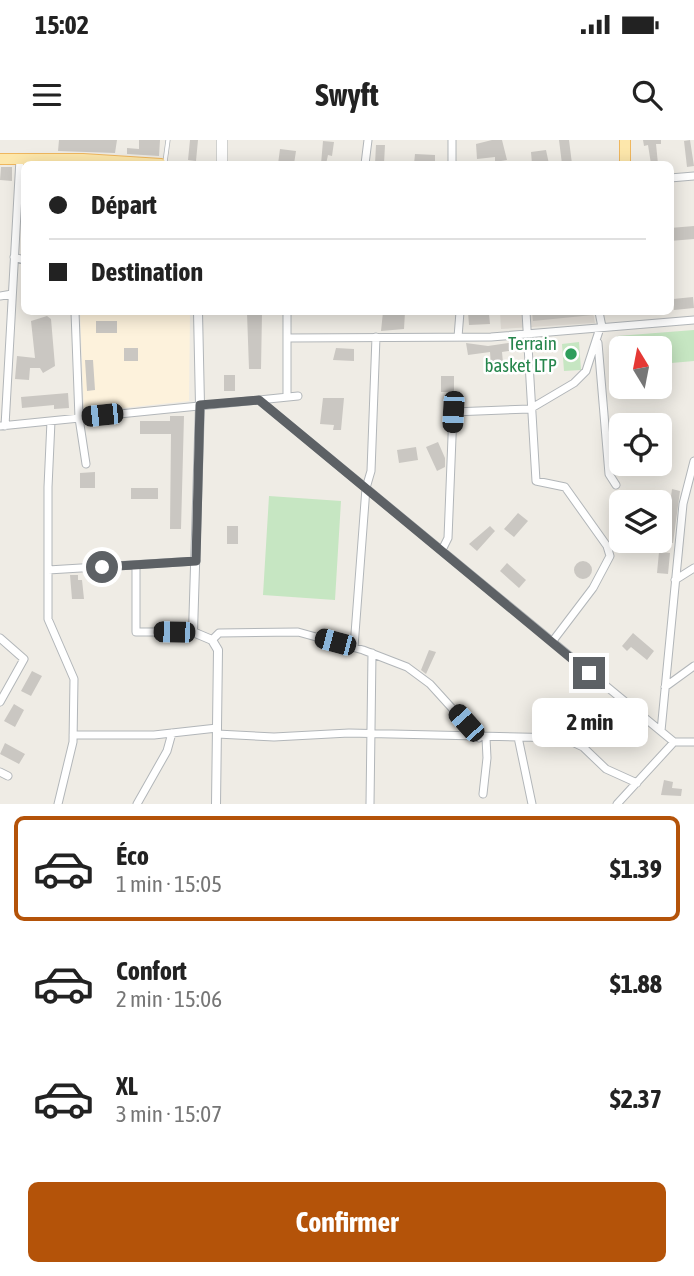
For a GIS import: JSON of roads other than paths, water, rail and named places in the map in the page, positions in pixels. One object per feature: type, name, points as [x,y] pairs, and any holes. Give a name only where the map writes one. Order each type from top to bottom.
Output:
[{"type":"main road","points":[[222,140],[222,161]]},
{"type":"main road","points":[[625,140],[625,161]]},
{"type":"main road","points":[[0,159],[62,161]]},
{"type":"street","points":[[366,161],[368,140]]},
{"type":"street","points":[[452,140],[452,161]]},
{"type":"street","points":[[20,159],[3,426],[298,397]]},
{"type":"street","points":[[674,178],[694,176]]},
{"type":"street","points":[[14,257],[21,259]]},
{"type":"street","points":[[0,296],[12,294]]},
{"type":"street","points":[[75,315],[79,418],[86,464]]},
{"type":"street","points":[[193,632],[200,405],[198,315]]},
{"type":"street","points":[[287,315],[287,397]]},
{"type":"street","points":[[458,337],[460,315]]},
{"type":"street","points":[[526,315],[536,481],[565,486],[607,546],[610,556],[593,588],[552,642]]},
{"type":"street","points":[[442,550],[448,538],[453,412],[530,408],[574,383],[586,371],[597,343],[601,328],[599,315]]},
{"type":"street","points":[[287,338],[527,334],[694,320]]},
{"type":"street","points":[[354,647],[366,488],[370,471],[376,337]]},
{"type":"street","points":[[597,343],[609,474],[616,485]]},
{"type":"street","points":[[259,400],[674,742],[693,741]]},
{"type":"street","points":[[51,421],[48,570],[50,629],[73,669],[74,679],[73,735],[58,803]]},
{"type":"street","points":[[661,731],[683,504],[694,461]]},
{"type":"street","points":[[48,570],[196,561]]},
{"type":"street","points":[[136,565],[136,632],[193,632],[212,640],[218,650],[216,803]]},
{"type":"street","points":[[675,580],[694,568]]},
{"type":"street","points":[[212,640],[219,633],[298,632],[372,653],[420,676],[482,738],[487,758],[483,794]]},
{"type":"street","points":[[0,638],[24,659],[0,702]]},
{"type":"street","points":[[370,803],[372,653]]},
{"type":"street","points":[[665,687],[694,666]]},
{"type":"street","points":[[73,735],[217,731],[274,737],[371,735],[555,738],[575,742],[606,769],[637,783]]},
{"type":"street","points":[[137,803],[167,751],[172,733]]},
{"type":"street","points":[[518,737],[523,772],[532,803]]},
{"type":"street","points":[[617,803],[674,742]]},
{"type":"street","points":[[0,772],[8,776]]},
{"type":"lane","points":[[164,161],[167,140]]},
{"type":"place","name":"Terrain basket LTP","points":[[571,354]]}]
